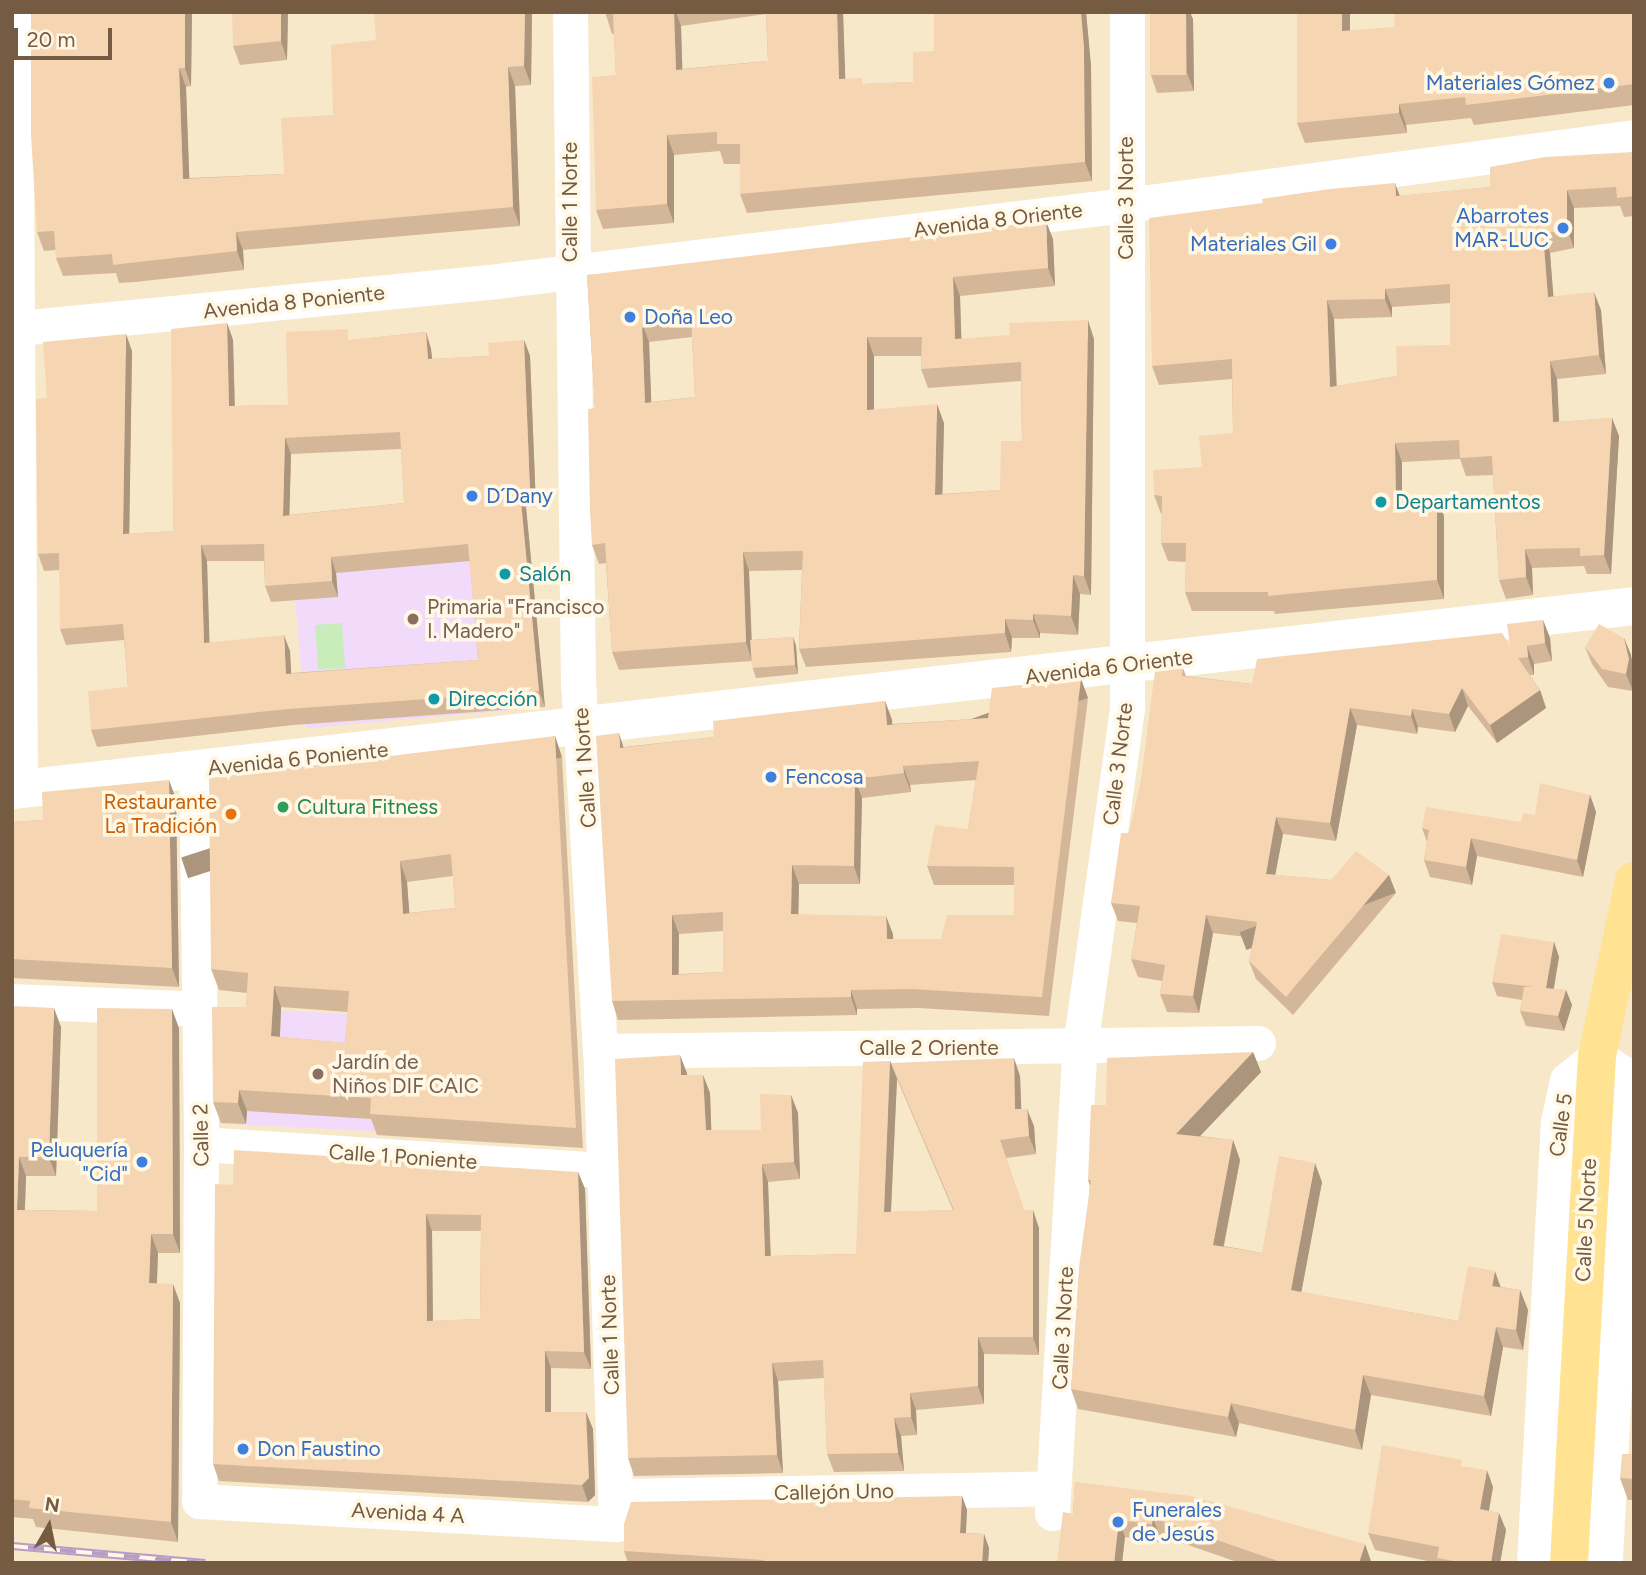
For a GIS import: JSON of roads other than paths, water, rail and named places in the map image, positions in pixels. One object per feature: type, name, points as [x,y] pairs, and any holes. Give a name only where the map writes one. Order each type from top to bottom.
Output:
[{"type":"main road","name":"Calle 5 Norte","points":[[1569,1563],[1597,1056],[1634,881]]},
{"type":"street","points":[[15,12],[19,328],[16,789]]},
{"type":"street","name":"Calle 1 Norte","points":[[570,12],[570,270],[578,685],[583,727],[600,1051],[616,1510]]},
{"type":"street","name":"Calle 3 Norte","points":[[1053,1500],[1080,1046],[1127,708],[1127,12]]},
{"type":"street","name":"Avenida 8 Oriente","points":[[570,270],[1126,205],[1634,137]]},
{"type":"street","name":"Avenida 8 Poniente","points":[[19,328],[570,270]]},
{"type":"street","name":"Avenida 6 Oriente","points":[[583,727],[1634,606]]},
{"type":"street","name":"Avenida 6 Poniente","points":[[16,789],[583,727]]},
{"type":"street","name":"Calle 2","points":[[196,770],[201,1144],[199,1501]]},
{"type":"street","points":[[12,1001],[199,1009]]},
{"type":"street","name":"Calle 2 Oriente","points":[[600,1051],[1258,1044]]},
{"type":"street","points":[[1597,1056],[1622,1073],[1629,1100],[1605,1563]]},
{"type":"street","name":"Calle 5","points":[[1534,1563],[1558,1122],[1567,1080],[1597,1056]]},
{"type":"street","name":"Calle 1 Poniente","points":[[201,1144],[604,1170]]},
{"type":"street","name":"Callejón Uno","points":[[616,1510],[1053,1500]]},
{"type":"street","name":"Avenida 4 A","points":[[199,1501],[616,1510]]},
{"type":"railway","points":[[12,1546],[205,1563]]},
{"type":"place","name":"Materiales Gómez","points":[[1609,83]]},
{"type":"place","name":"Abarrotes MAR-LUC","points":[[1563,228]]},
{"type":"place","name":"Materiales Gil","points":[[1331,244]]},
{"type":"place","name":"Doña Leo","points":[[630,317]]},
{"type":"place","name":"D´Dany","points":[[472,496]]},
{"type":"place","name":"Departamentos","points":[[1381,502]]},
{"type":"place","name":"Salón","points":[[505,574]]},
{"type":"place","name":"Primaria \"Francisco I. Madero\"","points":[[413,619]]},
{"type":"place","name":"Dirección","points":[[434,699]]},
{"type":"place","name":"Fencosa","points":[[771,777]]},
{"type":"place","name":"Cultura Fitness","points":[[283,807]]},
{"type":"place","name":"Restaurante La Tradición","points":[[231,814]]},
{"type":"place","name":"Jardín de Niños DIF CAIC","points":[[318,1074]]},
{"type":"place","name":"Peluquería \"Cid\"","points":[[142,1162]]},
{"type":"place","name":"Don Faustino","points":[[243,1449]]},
{"type":"place","name":"Funerales de Jesús","points":[[1118,1522]]}]
